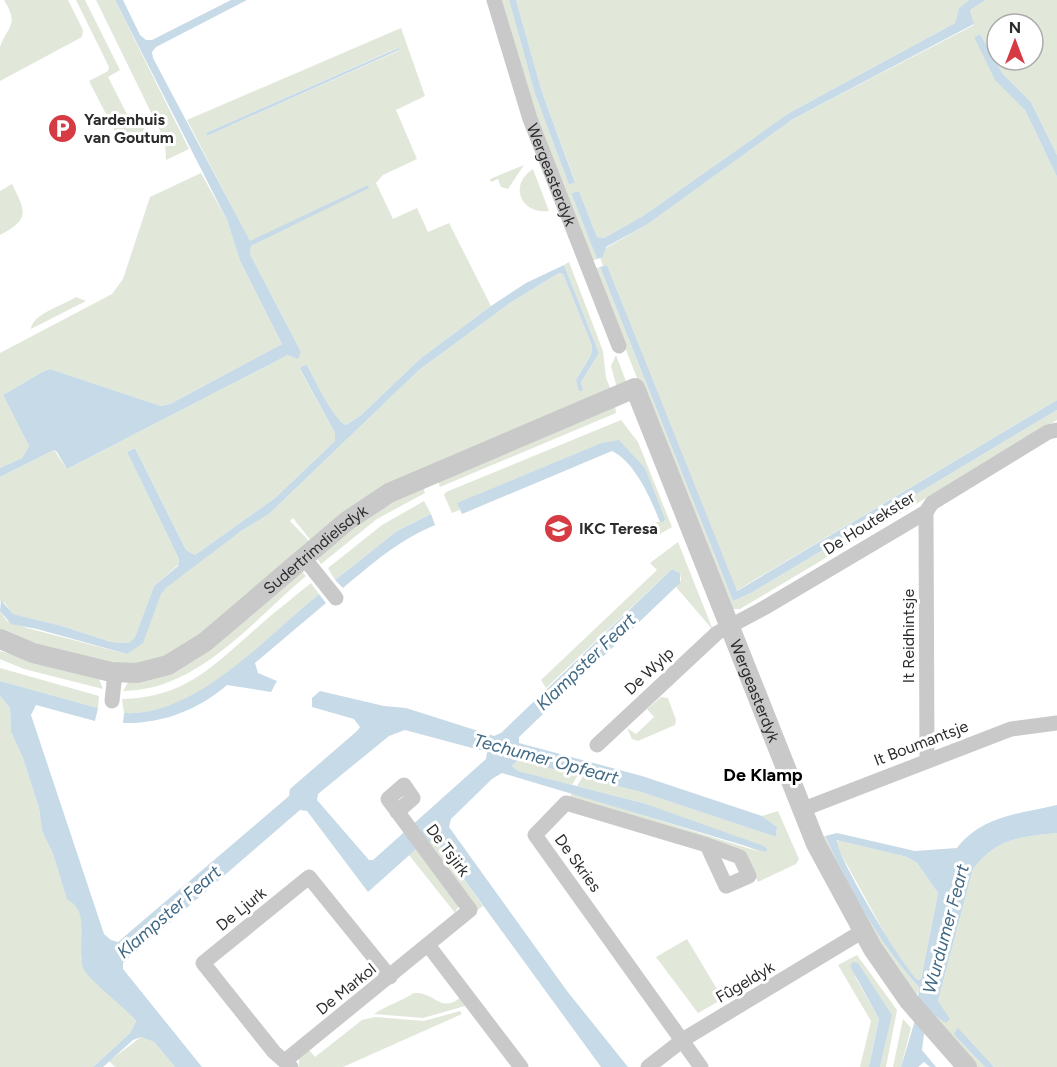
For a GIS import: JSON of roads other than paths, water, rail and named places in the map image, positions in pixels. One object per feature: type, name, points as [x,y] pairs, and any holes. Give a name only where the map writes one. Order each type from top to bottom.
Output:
[{"type":"street","name":"Wergeasterdyk","points":[[494,0],[534,129],[619,346]]},
{"type":"street","name":"Wergeasterdyk","points":[[635,388],[816,844],[863,931],[909,1001],[967,1067]]},
{"type":"street","name":"Sudertrimdielsdyk","points":[[0,639],[33,653],[115,673],[151,671],[182,658],[366,507],[389,493],[635,388]]},
{"type":"street","name":"De Houtekster","points":[[729,627],[926,512],[932,503],[1048,432],[1057,430]]},
{"type":"street","name":"It Reidhintsje","points":[[926,512],[927,760]]},
{"type":"street","points":[[304,558],[336,598]]},
{"type":"street","name":"De Wylp","points":[[597,745],[707,641],[729,627]]},
{"type":"street","points":[[112,701],[115,673]]},
{"type":"street","name":"It Boumantsje","points":[[801,810],[1011,729],[1057,723]]},
{"type":"street","name":"De Skries","points":[[684,1039],[535,836],[566,802],[707,845]]},
{"type":"street","name":"De Tsjirk","points":[[401,818],[470,910]]},
{"type":"street","name":"De Ljurk","points":[[288,1063],[274,1052],[203,963],[309,877],[390,977]]},
{"type":"street","name":"De Markol","points":[[288,1063],[470,910]]},
{"type":"street","name":"Fûgeldyk","points":[[648,1067],[684,1039],[863,931]]},
{"type":"street","points":[[428,945],[521,1067]]},
{"type":"street","points":[[684,1039],[701,1067]]},
{"type":"water","points":[[115,0],[123,0],[140,35],[146,40],[152,40],[231,0],[247,0],[156,47],[152,52],[153,58],[250,241],[368,185],[369,188],[251,246],[250,254],[301,352],[298,359],[288,355],[67,469],[54,450],[0,477],[0,468],[22,458],[29,446],[3,395],[44,371],[50,369],[161,406],[170,404],[282,344],[240,261],[227,220]]},
{"type":"water","points":[[509,0],[516,0],[542,92],[575,182],[569,185],[535,94]]},
{"type":"water","points":[[969,0],[986,0],[970,10],[974,24],[793,119],[648,224],[606,247],[603,257],[597,259],[571,193],[579,191],[597,237],[604,238],[643,216],[789,113],[955,23],[959,8]]},
{"type":"water","points":[[980,34],[985,43],[985,60],[974,37]]},
{"type":"water","points":[[398,48],[399,50],[207,136],[206,133]]},
{"type":"water","points":[[991,72],[1002,72],[1031,102],[1057,155],[1057,177],[1025,110],[995,80]]},
{"type":"water","points":[[564,265],[599,353],[581,382],[583,390],[579,391],[576,380],[591,355],[592,346],[563,274],[559,273],[510,303],[419,370],[269,514],[241,531],[167,587],[161,594],[143,643],[127,654],[11,624],[0,611],[1,600],[13,614],[62,626],[111,642],[129,643],[135,637],[154,586],[178,566],[179,559],[127,452],[135,448],[186,550],[195,555],[275,498],[335,441],[335,433],[300,369],[302,366],[307,365],[330,408],[346,425],[360,416],[421,358],[491,306],[526,283]]},
{"type":"water","points":[[607,265],[737,591],[1057,400],[1057,410],[751,593],[733,601],[600,267]]},
{"type":"water","points":[[619,440],[645,468],[665,519],[663,522],[660,522],[635,472],[612,451],[462,514],[457,503],[601,443]]},
{"type":"water","points":[[431,514],[435,525],[398,545],[343,588],[335,580],[397,531]]},
{"type":"water","points":[[672,569],[680,573],[680,583],[519,737],[519,743],[642,776],[762,816],[777,827],[776,837],[641,792],[518,760],[512,766],[518,771],[643,803],[764,846],[767,849],[766,852],[502,773],[492,779],[451,819],[449,827],[567,991],[628,1067],[601,1067],[436,841],[424,842],[368,892],[307,811],[300,810],[123,963],[123,969],[202,1067],[175,1067],[154,1042],[141,1037],[133,1040],[103,1067],[93,1067],[130,1033],[136,1021],[83,968],[79,912],[75,905],[67,900],[53,854],[42,831],[39,808],[23,758],[11,732],[10,708],[0,696],[0,681],[98,708],[95,721],[36,705],[31,715],[104,934],[118,942],[289,796],[290,789],[357,731],[360,727],[354,719],[312,707],[312,698],[320,691],[384,706],[406,708],[494,736],[501,733]],"holes":[[[405,730],[487,752],[486,759],[373,860],[369,860],[317,800],[318,794],[389,736]]]},
{"type":"water","points":[[319,594],[326,603],[255,663],[258,673],[277,681],[271,692],[227,685],[204,702],[179,714],[152,721],[123,723],[124,713],[151,711],[177,702],[229,671]]},
{"type":"water","name":"Wurdumer Feart","points":[[1057,805],[1057,833],[1020,838],[1000,845],[973,869],[938,1001],[950,1019],[946,1023],[933,1014],[924,1034],[922,1050],[936,1067],[930,1067],[924,1062],[918,1067],[901,1067],[916,1017],[919,987],[904,970],[866,915],[825,836],[837,833],[915,851],[957,848],[967,837],[990,822]],"holes":[[[837,840],[907,857],[917,863],[938,893],[921,979],[918,980],[899,955],[872,911],[839,850]]]},
{"type":"water","points":[[853,962],[858,963],[892,1015],[880,1067],[869,1067],[879,1019],[850,966]]},
{"type":"water","points":[[958,1028],[994,1067],[985,1067],[956,1037],[954,1033]]},
{"type":"place","name":"Yardenhuis van Goutum","points":[[63,128]]},
{"type":"place","name":"IKC Teresa","points":[[558,528]]},
{"type":"district","name":"De Klamp","points":[[763,775]]},
{"type":"water label","name":"Klampster Feart","points":[[586,662]]},
{"type":"water label","name":"Techumer Opfeart","points":[[546,759]]},
{"type":"water label","name":"Klampster Feart","points":[[169,912]]}]
